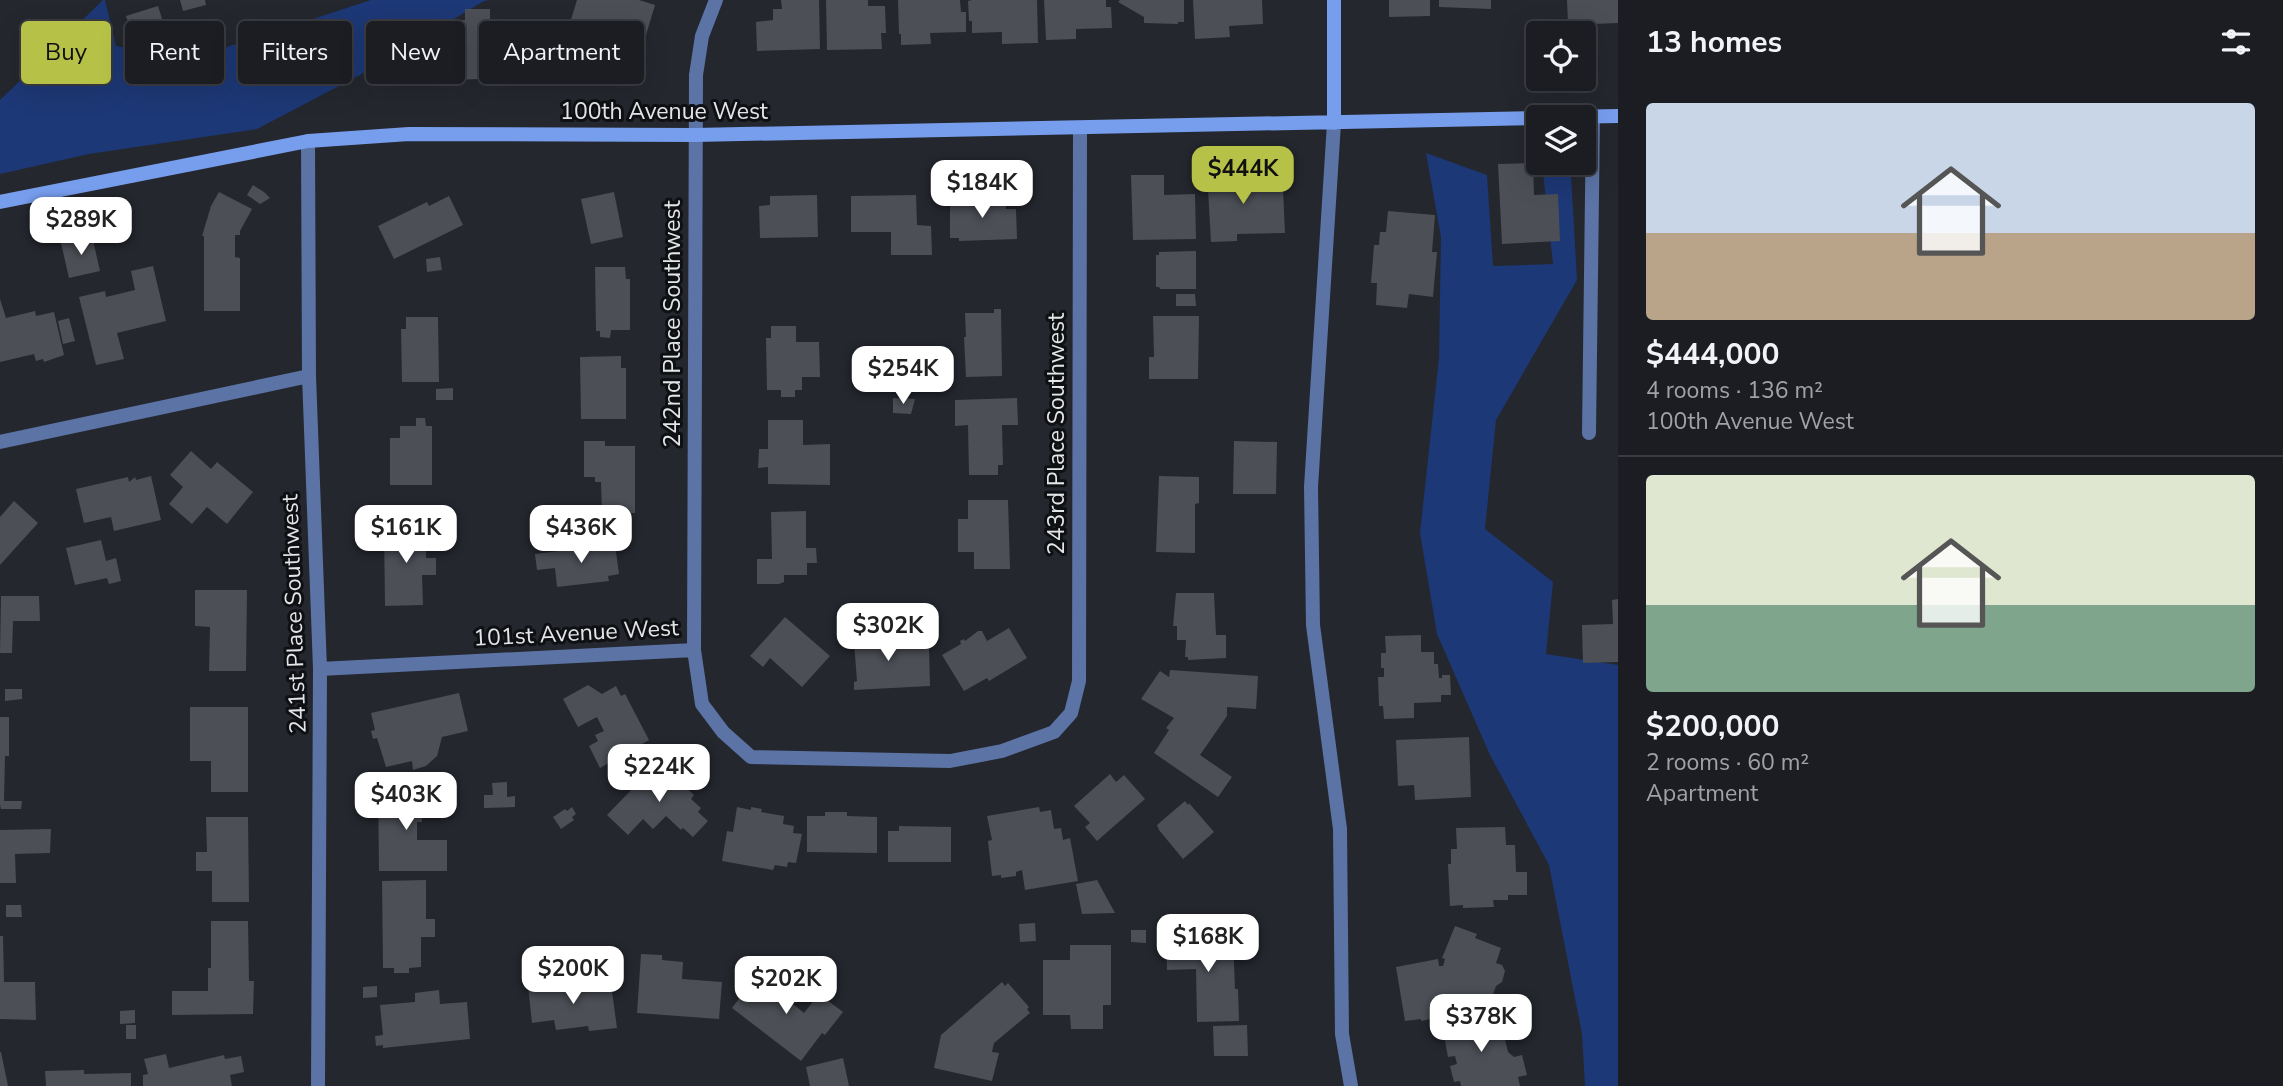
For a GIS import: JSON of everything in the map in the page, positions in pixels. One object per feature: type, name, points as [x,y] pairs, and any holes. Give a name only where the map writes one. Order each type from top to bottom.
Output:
[{"type":"main road","points":[[1334,0],[1334,123]]},
{"type":"main road","points":[[1596,117],[1618,116]]},
{"type":"main road","name":"100th Avenue West","points":[[0,202],[308,141],[410,134],[695,135],[1526,118]]},
{"type":"street","name":"242nd Place Southwest","points":[[694,650],[696,75],[702,36],[716,0]]},
{"type":"street","points":[[1334,123],[1311,487],[1313,625],[1340,829],[1342,1034],[1351,1086]]},
{"type":"street","name":"243rd Place Southwest","points":[[1055,732],[1071,713],[1079,681],[1080,128]]},
{"type":"street","name":"241st Place Southwest","points":[[308,141],[309,376],[320,669],[318,1086]]},
{"type":"street","points":[[1589,433],[1591,175]]},
{"type":"street","points":[[0,442],[309,376]]},
{"type":"street","name":"101st Avenue West","points":[[320,669],[694,650],[702,704],[723,732],[751,757],[950,761],[1002,751],[1055,732]]},
{"type":"shaded area","points":[[103,0],[105,0],[110,21],[81,21]]},
{"type":"shaded area","points":[[371,0],[490,0],[450,21],[366,21],[366,71],[352,79],[352,21],[307,21]]},
{"type":"shaded area","points":[[111,25],[116,46],[125,48],[125,84],[224,84],[224,48],[238,43],[238,84],[343,84],[257,129],[89,154],[0,174],[0,100],[21,80],[21,84],[111,84]]},
{"type":"shaded area","points":[[1426,153],[1487,175],[1493,266],[1553,264],[1543,175],[1571,175],[1577,280],[1496,420],[1485,529],[1553,582],[1546,654],[1618,665],[1618,1086],[1585,1086],[1582,1034],[1549,865],[1490,755],[1437,634],[1420,533],[1439,358],[1441,237]]},
{"type":"building","points":[[180,0],[205,0],[206,5],[183,11]]},
{"type":"building","points":[[577,0],[639,0],[655,5],[644,42],[644,21],[571,21]]},
{"type":"building","points":[[781,0],[819,0],[820,49],[757,51],[756,22],[773,20],[773,9],[782,9]]},
{"type":"building","points":[[826,0],[868,0],[868,6],[885,6],[886,33],[881,33],[882,49],[827,50]]},
{"type":"building","points":[[898,0],[960,0],[961,12],[966,12],[966,32],[930,33],[931,44],[901,45]]},
{"type":"building","points":[[1037,0],[1038,43],[1002,44],[1002,32],[972,33],[968,1]]},
{"type":"building","points":[[1044,0],[1106,0],[1106,7],[1111,7],[1112,28],[1076,29],[1076,39],[1046,40]]},
{"type":"building","points":[[1184,0],[1184,22],[1144,23],[1144,17],[1118,2]]},
{"type":"building","points":[[1193,0],[1262,0],[1263,24],[1229,26],[1230,37],[1195,39]]},
{"type":"building","points":[[1389,0],[1430,0],[1430,16],[1389,17]]},
{"type":"building","points":[[1439,0],[1491,0],[1491,9],[1439,7]]},
{"type":"building","points":[[1567,0],[1618,0],[1618,23],[1568,21]]},
{"type":"building","points":[[158,6],[163,21],[128,21],[126,16]]},
{"type":"building","points":[[465,9],[490,9],[490,21],[479,21],[479,79],[465,79],[465,21],[453,21],[465,20]]},
{"type":"building","points":[[1526,163],[1526,175],[1533,175],[1534,195],[1558,194],[1560,241],[1502,244],[1498,164]]},
{"type":"building","points":[[1260,171],[1260,189],[1283,189],[1285,233],[1237,234],[1237,241],[1211,242],[1207,172]]},
{"type":"building","points":[[1131,175],[1164,175],[1164,195],[1195,194],[1196,239],[1133,240]]},
{"type":"building","points":[[253,185],[270,198],[260,204],[247,195]]},
{"type":"building","points":[[219,192],[252,209],[240,235],[235,235],[235,257],[240,258],[240,311],[204,311],[202,236],[211,206]]},
{"type":"building","points":[[614,192],[623,237],[591,244],[581,199]]},
{"type":"building","points":[[817,195],[818,237],[760,238],[759,206],[770,205],[770,196]]},
{"type":"building","points":[[916,195],[917,225],[931,226],[932,255],[891,255],[891,232],[851,232],[851,196]]},
{"type":"building","points":[[449,196],[463,225],[394,259],[378,226],[427,202],[429,206]]},
{"type":"building","points":[[1006,198],[1006,209],[1016,209],[1017,239],[959,241],[959,238],[950,238],[950,202],[959,201],[958,199]]},
{"type":"building","points":[[1388,211],[1435,215],[1432,252],[1437,252],[1433,297],[1409,294],[1407,308],[1376,305],[1377,283],[1371,283],[1374,245],[1379,245],[1380,232],[1386,232]]},
{"type":"building","points":[[92,236],[100,271],[69,278],[61,243]]},
{"type":"building","points":[[1196,251],[1196,289],[1156,287],[1156,255],[1159,255],[1159,252]]},
{"type":"building","points":[[440,257],[442,270],[427,272],[426,259]]},
{"type":"building","points":[[153,266],[166,321],[117,333],[124,359],[96,365],[79,297],[105,291],[106,297],[135,290],[131,271]]},
{"type":"building","points":[[595,267],[625,267],[626,279],[630,279],[630,330],[611,330],[610,338],[600,337],[600,331],[596,331]]},
{"type":"building","points":[[1176,294],[1195,294],[1196,306],[1176,306]]},
{"type":"building","points":[[0,299],[6,318],[35,311],[36,316],[54,312],[64,355],[44,362],[43,359],[36,361],[34,354],[0,362]]},
{"type":"building","points":[[994,309],[1001,309],[1002,376],[966,377],[965,313],[994,313]]},
{"type":"building","points":[[1153,316],[1199,316],[1198,379],[1149,379],[1149,357],[1154,357]]},
{"type":"building","points":[[406,317],[438,317],[439,382],[402,382],[401,329],[406,329]]},
{"type":"building","points":[[69,318],[75,341],[63,344],[58,321]]},
{"type":"building","points":[[771,326],[796,326],[796,342],[819,342],[820,377],[802,377],[802,390],[795,390],[795,397],[781,397],[781,390],[767,390],[766,338],[771,338]]},
{"type":"building","points":[[621,356],[621,368],[626,368],[626,419],[581,419],[580,357]]},
{"type":"building","points":[[453,388],[453,400],[436,400],[436,389]]},
{"type":"building","points":[[893,398],[915,399],[911,414],[893,413]]},
{"type":"building","points":[[1017,398],[1018,425],[1002,425],[1003,465],[998,465],[998,475],[969,475],[968,425],[955,426],[955,400]]},
{"type":"building","points":[[416,418],[425,418],[426,426],[432,426],[432,485],[390,485],[390,438],[400,438],[400,426],[416,426]]},
{"type":"building","points":[[768,420],[803,420],[803,445],[830,444],[830,485],[768,484],[768,467],[758,468],[759,449],[768,449]]},
{"type":"building","points":[[584,441],[605,441],[605,446],[635,446],[635,513],[602,513],[601,482],[595,482],[595,477],[584,477]]},
{"type":"building","points":[[1234,441],[1277,442],[1276,494],[1233,494]]},
{"type":"building","points":[[191,451],[211,469],[217,462],[253,492],[227,524],[207,507],[192,524],[169,504],[183,487],[170,475]]},
{"type":"building","points":[[151,476],[161,520],[114,531],[111,517],[84,523],[76,489],[128,477],[129,482],[135,477],[136,480]]},
{"type":"building","points":[[1159,476],[1199,477],[1199,503],[1195,504],[1195,553],[1156,552]]},
{"type":"building","points":[[968,500],[1008,500],[1010,569],[974,569],[974,552],[958,552],[958,519],[968,519]]},
{"type":"building","points":[[14,501],[38,523],[0,565],[0,517]]},
{"type":"building","points":[[806,511],[806,548],[816,548],[817,563],[807,563],[807,575],[784,575],[784,582],[779,584],[757,584],[757,559],[772,559],[771,512]]},
{"type":"building","points":[[384,527],[426,527],[426,558],[436,558],[436,575],[422,575],[423,605],[385,606]]},
{"type":"building","points":[[101,540],[106,561],[116,558],[121,581],[109,584],[107,578],[75,585],[66,548]]},
{"type":"building","points":[[615,544],[619,574],[608,576],[609,581],[557,587],[555,568],[537,570],[535,554]]},
{"type":"building","points":[[195,590],[247,590],[246,671],[209,671],[210,627],[195,626]]},
{"type":"building","points":[[1176,593],[1214,593],[1216,635],[1226,635],[1226,658],[1188,660],[1188,657],[1185,657],[1186,640],[1177,640],[1177,626],[1173,626]]},
{"type":"building","points":[[1,596],[39,596],[40,621],[13,621],[12,653],[0,653]]},
{"type":"building","points":[[1618,599],[1618,662],[1583,663],[1582,625],[1613,624],[1612,600]]},
{"type":"building","points":[[785,617],[830,656],[802,687],[770,658],[763,667],[750,656]]},
{"type":"building","points":[[884,628],[884,648],[896,648],[895,641],[907,641],[908,648],[929,647],[930,686],[854,690],[854,682],[857,681],[853,629]]},
{"type":"building","points":[[1009,628],[1027,658],[989,681],[987,678],[964,691],[942,655],[978,631],[982,631],[987,641]]},
{"type":"building","points":[[1421,635],[1421,652],[1434,652],[1434,664],[1438,664],[1439,678],[1442,678],[1442,675],[1450,675],[1451,695],[1441,695],[1441,702],[1414,703],[1414,718],[1384,719],[1383,706],[1379,706],[1378,677],[1384,677],[1381,653],[1386,653],[1385,636]]},
{"type":"building","points":[[1170,670],[1258,676],[1256,709],[1227,707],[1227,716],[1200,755],[1232,777],[1218,797],[1154,753],[1174,718],[1141,699],[1160,671],[1169,677]]},
{"type":"building","points":[[588,685],[602,694],[616,686],[621,696],[625,694],[649,740],[600,768],[589,746],[598,741],[595,735],[604,731],[597,717],[578,727],[563,699]]},
{"type":"building","points":[[5,689],[22,689],[22,699],[5,701]]},
{"type":"building","points":[[459,693],[468,731],[442,737],[437,756],[426,766],[413,770],[412,761],[386,767],[377,738],[373,739],[371,731],[375,730],[371,713]]},
{"type":"building","points":[[190,707],[248,707],[248,792],[211,792],[211,761],[190,761]]},
{"type":"building","points":[[0,717],[9,717],[9,756],[5,756],[4,801],[22,801],[21,809],[1,809],[0,805]]},
{"type":"building","points":[[1469,737],[1471,797],[1415,800],[1414,785],[1398,786],[1396,740]]},
{"type":"building","points":[[658,762],[694,795],[691,799],[701,808],[698,812],[708,821],[693,837],[666,816],[653,829],[643,819],[628,835],[607,815]]},
{"type":"building","points":[[1110,774],[1116,782],[1124,775],[1145,799],[1097,841],[1085,827],[1090,823],[1074,806]]},
{"type":"building","points":[[507,782],[507,797],[515,796],[515,807],[484,808],[484,795],[493,795],[492,783]]},
{"type":"building","points":[[378,784],[422,784],[422,822],[417,822],[417,840],[447,840],[447,871],[379,871]]},
{"type":"building","points":[[1185,801],[1214,832],[1183,859],[1157,825]]},
{"type":"building","points":[[572,807],[576,814],[572,817],[574,820],[561,829],[553,817]]},
{"type":"building","points":[[737,807],[762,809],[761,812],[784,816],[783,824],[794,826],[793,833],[802,834],[796,863],[788,862],[787,867],[775,865],[773,870],[722,861],[727,831],[733,832]]},
{"type":"building","points":[[1039,807],[1040,812],[1051,810],[1054,829],[1061,828],[1063,840],[1070,838],[1078,881],[1025,890],[1022,870],[1016,872],[1016,876],[992,876],[988,841],[992,840],[987,816]]},
{"type":"building","points":[[825,812],[847,812],[847,816],[877,817],[877,853],[807,852],[807,816],[825,816]]},
{"type":"building","points":[[206,817],[248,817],[249,902],[212,902],[212,871],[196,871],[196,852],[207,852]]},
{"type":"building","points":[[899,826],[951,827],[951,862],[888,862],[888,831],[899,831]]},
{"type":"building","points":[[1505,827],[1506,845],[1515,845],[1516,872],[1527,872],[1527,895],[1508,895],[1508,900],[1493,900],[1494,907],[1450,906],[1448,864],[1451,864],[1451,849],[1457,849],[1456,828]]},
{"type":"building","points":[[51,829],[50,853],[15,854],[16,883],[0,883],[0,830]]},
{"type":"building","points":[[426,880],[426,919],[435,919],[435,937],[421,937],[421,967],[409,968],[409,973],[394,973],[394,968],[383,968],[382,881]]},
{"type":"building","points":[[1097,880],[1115,913],[1082,914],[1076,884]]},
{"type":"building","points":[[6,905],[21,905],[22,917],[6,917]]},
{"type":"building","points":[[211,921],[248,921],[249,981],[254,981],[253,1014],[172,1015],[172,991],[208,991]]},
{"type":"building","points":[[1035,923],[1036,941],[1020,942],[1019,924]]},
{"type":"building","points":[[1455,926],[1477,934],[1475,938],[1501,948],[1496,963],[1502,965],[1505,971],[1502,982],[1496,986],[1490,1003],[1484,1001],[1481,1009],[1421,1021],[1405,1021],[1396,967],[1438,959],[1439,966],[1443,966],[1445,959],[1442,958]]},
{"type":"building","points":[[1131,930],[1146,930],[1146,943],[1131,942]]},
{"type":"building","points":[[0,936],[3,936],[4,982],[35,982],[36,1020],[0,1019]]},
{"type":"building","points":[[1233,936],[1239,1021],[1197,1022],[1196,969],[1167,970],[1166,937]]},
{"type":"building","points":[[1070,945],[1111,945],[1111,1005],[1103,1005],[1103,1029],[1071,1029],[1070,1015],[1043,1015],[1043,960],[1070,960]]},
{"type":"building","points":[[641,954],[662,955],[662,960],[683,962],[682,979],[722,982],[719,1019],[637,1013]]},
{"type":"building","points":[[759,972],[790,996],[787,999],[804,1013],[819,994],[843,1012],[825,1035],[822,1033],[801,1061],[732,1008]]},
{"type":"building","points":[[540,976],[542,992],[611,984],[617,1028],[589,1031],[588,1026],[556,1030],[554,1020],[532,1023],[527,977]]},
{"type":"building","points":[[1002,982],[1005,986],[1008,983],[1029,1007],[1027,1009],[1030,1013],[994,1043],[992,1052],[999,1053],[992,1081],[934,1068],[941,1035]]},
{"type":"building","points":[[377,986],[377,997],[363,998],[363,987]]},
{"type":"building","points":[[439,990],[440,1004],[467,1002],[470,1039],[383,1048],[383,1045],[376,1046],[375,1036],[383,1035],[380,1005],[415,1002],[415,993]]},
{"type":"building","points":[[135,1010],[135,1023],[120,1024],[120,1011]]},
{"type":"building","points":[[1488,1014],[1490,1023],[1494,1022],[1497,1036],[1504,1035],[1508,1052],[1514,1057],[1522,1055],[1527,1075],[1518,1077],[1520,1086],[1461,1086],[1460,1081],[1454,1082],[1450,1066],[1457,1064],[1455,1056],[1448,1057],[1442,1024]]},
{"type":"building","points":[[126,1025],[136,1025],[136,1039],[126,1039]]},
{"type":"building","points":[[1247,1025],[1248,1056],[1214,1056],[1213,1026]]},
{"type":"building","points":[[1,1052],[8,1086],[0,1086]]},
{"type":"building","points":[[166,1054],[169,1068],[224,1055],[225,1059],[241,1056],[244,1072],[230,1075],[232,1086],[143,1086],[143,1075],[148,1074],[144,1059]]},
{"type":"building","points":[[843,1058],[849,1086],[810,1086],[806,1067]]},
{"type":"building","points":[[84,1070],[84,1074],[131,1073],[131,1086],[46,1086],[45,1071]]}]
